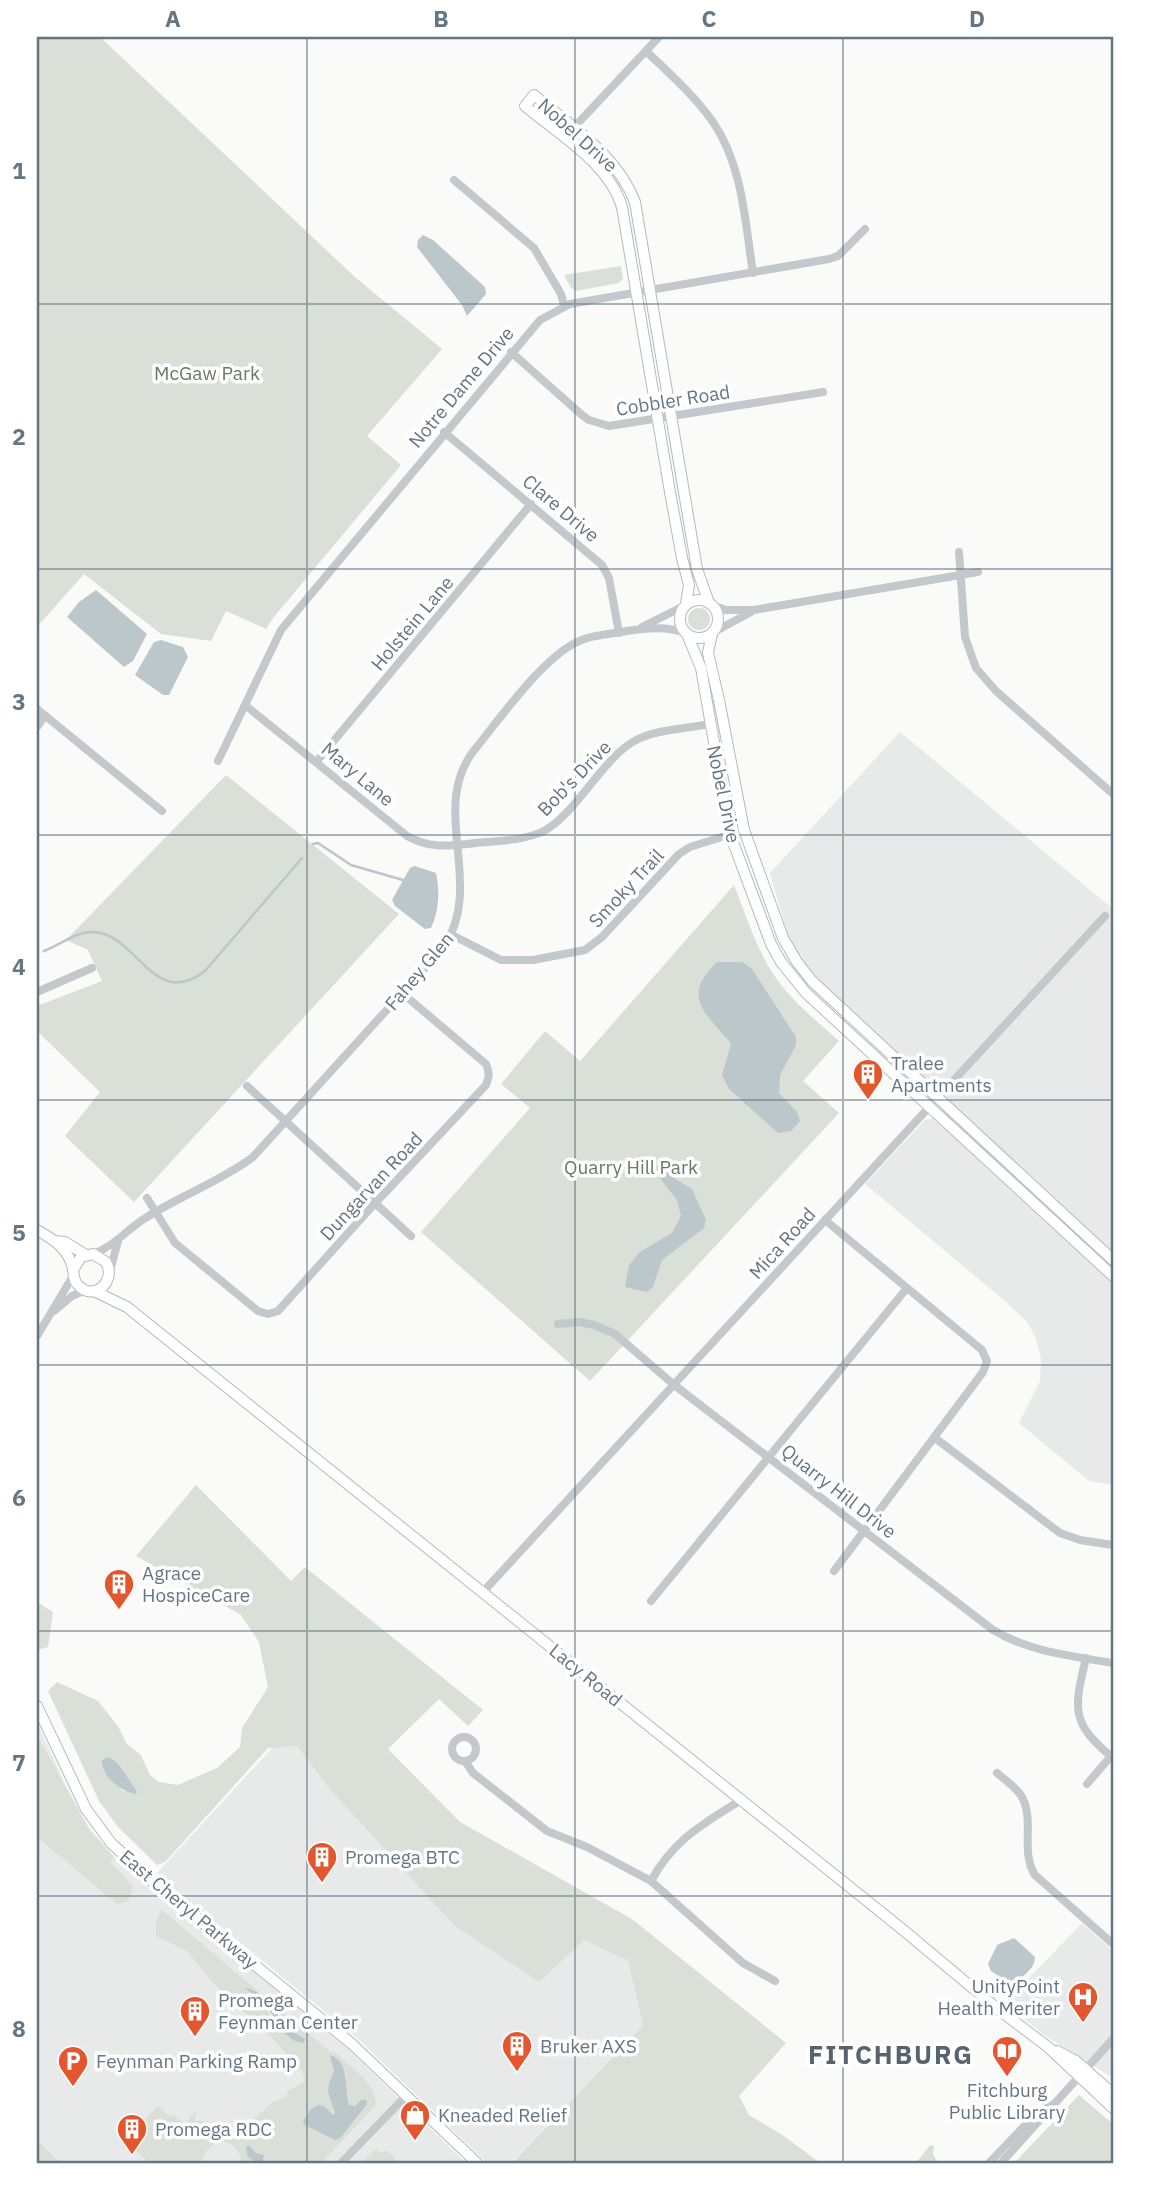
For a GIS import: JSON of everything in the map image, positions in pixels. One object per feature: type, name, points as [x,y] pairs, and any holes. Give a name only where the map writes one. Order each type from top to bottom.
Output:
[{"type":"street","points":[[564,138],[659,37]]},
{"type":"street","points":[[646,51],[685,88],[725,144],[735,169],[741,196],[752,273]]},
{"type":"street","name":"Nobel Drive","points":[[1113,1260],[808,976],[783,938],[744,830],[708,653],[718,619],[697,569],[635,202],[622,175],[608,159],[534,95],[525,106],[600,169],[619,196],[682,558],[690,585],[680,617],[701,668],[730,834],[771,944],[798,985],[1113,1276]]},
{"type":"street","points":[[454,180],[534,248],[561,294],[564,305]]},
{"type":"street","points":[[622,207],[635,202]]},
{"type":"street","name":"Notre Dame Drive","points":[[218,761],[281,630],[540,320],[564,305],[829,260],[838,256],[865,229]]},
{"type":"street","name":"Cobbler Road","points":[[511,352],[589,420],[614,426],[823,392]]},
{"type":"street","name":"Clare Drive","points":[[444,432],[594,556],[606,570],[619,633]]},
{"type":"street","points":[[670,492],[684,489]]},
{"type":"street","name":"Holstein Lane","points":[[317,761],[531,504]]},
{"type":"street","points":[[960,552],[965,637],[976,668],[996,691],[1113,794]]},
{"type":"street","points":[[754,610],[978,572]]},
{"type":"street","name":"Fahey Glen","points":[[636,629],[700,600],[726,610],[754,610]]},
{"type":"street","name":"Fahey Glen","points":[[89,1254],[118,1241],[130,1229],[156,1212],[237,1169],[253,1157],[452,935],[459,912],[461,887],[454,794],[463,765],[546,664],[577,642],[636,629],[671,628],[703,638],[754,610]]},
{"type":"street","name":"Mary Lane","points":[[246,705],[407,836],[433,847],[458,845]]},
{"type":"street","points":[[37,709],[162,811]]},
{"type":"street","points":[[37,727],[45,716]]},
{"type":"street","name":"Bob's Drive","points":[[458,845],[528,837],[545,830],[559,819],[631,743],[654,734],[710,724]]},
{"type":"street","name":"Smoky Trail","points":[[452,935],[484,953],[508,960],[533,960],[585,950],[602,937],[680,854],[690,847],[744,830]]},
{"type":"street","name":"Mica Road","points":[[483,1592],[1105,916]]},
{"type":"street","points":[[37,992],[92,968]]},
{"type":"street","points":[[798,985],[808,976]]},
{"type":"street","name":"Dungarvan Road","points":[[156,1212],[176,1243],[258,1311],[268,1314],[278,1311],[486,1085],[490,1072],[486,1064],[402,993]]},
{"type":"street","points":[[247,1086],[411,1236]]},
{"type":"street","points":[[1010,1181],[1018,1172]]},
{"type":"street","points":[[147,1198],[156,1212]]},
{"type":"street","points":[[825,1220],[982,1350],[987,1361],[984,1372],[834,1571]]},
{"type":"street","points":[[37,1230],[55,1241],[67,1254],[78,1285],[90,1290]]},
{"type":"street","points":[[55,1241],[65,1242],[106,1262],[109,1275]]},
{"type":"street","points":[[52,1313],[72,1296],[103,1286],[109,1275],[118,1241]]},
{"type":"street","points":[[37,1336],[52,1313],[77,1260],[89,1254]]},
{"type":"street","name":"Lacy Road","points":[[109,1275],[124,1305]]},
{"type":"street","points":[[651,1601],[907,1288]]},
{"type":"street","name":"Lacy Road","points":[[90,1290],[124,1305],[902,1929],[999,2010],[1113,2094]]},
{"type":"street","name":"Quarry Hill Drive","points":[[558,1324],[579,1322],[615,1334],[673,1384],[993,1630],[1013,1642],[1033,1648],[1113,1663]]},
{"type":"street","points":[[935,1438],[1060,1533],[1080,1540],[1113,1545]]},
{"type":"street","points":[[1086,1658],[1078,1687],[1077,1710],[1081,1724],[1089,1736],[1112,1757],[1087,1784]]},
{"type":"street","name":"East Cheryl Parkway","points":[[37,1706],[86,1809],[111,1843],[164,1892],[352,2044],[477,2163]]},
{"type":"street","points":[[465,1761],[473,1773],[547,1831],[587,1847],[651,1881],[743,1964],[775,1982]]},
{"type":"street","points":[[997,1773],[1023,1799],[1027,1812],[1030,1867],[1035,1875],[1113,1944]]},
{"type":"street","points":[[651,1881],[675,1845],[741,1800]]},
{"type":"street","points":[[1001,2163],[1113,2039]]},
{"type":"street","name":"Lacy Road","points":[[1082,2073],[1113,2108]]},
{"type":"street","points":[[341,2163],[407,2096]]},
{"type":"street","points":[[989,2163],[1037,2113],[1050,2106]]},
{"type":"shaded area","points":[[423,235],[433,240],[485,287],[486,294],[467,316],[462,305],[417,247],[418,240]]},
{"type":"shaded area","points":[[96,590],[147,634],[133,661],[124,667],[67,617],[79,602]]},
{"type":"shaded area","points":[[161,640],[183,647],[188,657],[169,695],[163,695],[135,675],[154,642]]},
{"type":"shaded area","points":[[900,732],[1113,909],[1113,1485],[1089,1481],[1019,1423],[1040,1381],[1041,1359],[1028,1323],[865,1184],[925,1120],[934,1118],[950,1101],[824,985],[802,961],[788,936],[770,873]]},
{"type":"shaded area","points":[[415,866],[436,873],[438,901],[431,928],[425,929],[395,906],[392,900],[410,868]]},
{"type":"shaded area","points":[[717,962],[742,962],[752,969],[796,1037],[796,1045],[780,1075],[779,1093],[797,1112],[800,1121],[791,1131],[778,1133],[729,1089],[722,1075],[731,1044],[706,1013],[699,995],[706,975]]},
{"type":"shaded area","points":[[653,1164],[664,1167],[677,1180],[692,1189],[706,1220],[704,1228],[662,1260],[653,1287],[647,1292],[625,1287],[629,1265],[640,1252],[672,1233],[681,1216],[677,1200],[655,1172]]},
{"type":"shaded area","points":[[37,1722],[66,1786],[90,1829],[116,1859],[348,2049],[466,2163],[37,2163]]},
{"type":"shaded area","points":[[287,1732],[584,1940],[628,1961],[643,2025],[511,2163],[487,2163],[357,2038],[156,1874]]},
{"type":"shaded area","points":[[108,1757],[120,1766],[137,1791],[136,1794],[118,1787],[108,1777],[102,1760]]},
{"type":"shaded area","points":[[1082,1923],[1113,1951],[1113,2078],[1044,2035],[1005,2003]]},
{"type":"shaded area","points":[[1014,1938],[1035,1957],[1030,1969],[1010,1984],[991,1971],[988,1964],[997,1945]]},
{"type":"shaded area","points":[[245,1988],[266,1999],[285,2024],[305,2039],[304,2043],[285,2034],[266,2006]]},
{"type":"shaded area","points":[[330,2055],[341,2063],[349,2105],[355,2106],[361,2100],[366,2100],[367,2104],[341,2137],[335,2140],[305,2125],[303,2121],[310,2110],[318,2105],[324,2106],[333,2115],[335,2113],[328,2092],[334,2071]]},
{"type":"shaded area","points":[[249,2145],[256,2153],[264,2155],[263,2162],[257,2163],[248,2157],[246,2147]]},
{"type":"green space","name":"McGaw Park","points":[[37,37],[100,37],[356,278],[442,349],[367,436],[401,465],[266,629],[226,611],[211,641],[161,634],[84,574],[37,627]]},
{"type":"green space","points":[[621,266],[623,279],[619,283],[576,291],[571,288],[564,275]]},
{"type":"green space","points":[[699,608],[707,611],[710,619],[707,627],[699,630],[691,627],[688,619],[691,611]]},
{"type":"green space","points":[[226,775],[399,914],[134,1202],[65,1136],[100,1092],[37,1031],[37,1006],[102,981],[88,950],[66,940]]},
{"type":"green space","name":"Quarry Hill Park","points":[[734,885],[757,943],[774,975],[796,1002],[839,1041],[803,1081],[839,1113],[590,1381],[421,1232],[530,1108],[501,1084],[545,1031],[580,1061]]},
{"type":"green space","points":[[196,1485],[291,1581],[305,1567],[483,1710],[468,1726],[439,1699],[388,1749],[460,1822],[632,1919],[786,2043],[739,2096],[749,2115],[784,2136],[820,2163],[513,2162],[643,2025],[628,1961],[584,1940],[539,1982],[454,1925],[329,1788],[297,1746],[268,1748],[165,1862],[157,1865],[118,1827],[99,1801],[48,1691],[57,1682],[98,1701],[118,1726],[126,1743],[141,1755],[150,1775],[159,1782],[178,1785],[217,1768],[240,1747],[242,1728],[268,1687],[259,1642],[241,1615],[136,1556]],"holes":[[[108,1757],[120,1766],[137,1791],[123,1791],[104,1771]]]},
{"type":"green space","points":[[37,1602],[53,1612],[48,1647],[37,1650]]},
{"type":"green space","points":[[37,1739],[89,1830],[114,1857],[110,1862],[133,1886],[128,1901],[118,1905],[37,1837]]},
{"type":"green space","points":[[161,1909],[330,2052],[337,2054],[369,2084],[375,2106],[321,2163],[259,2163],[263,2162],[264,2155],[256,2153],[254,2148],[253,2161],[257,2163],[241,2163],[237,2150],[224,2142],[223,2138],[247,2125],[273,2102],[288,2096],[286,2092],[306,2081],[302,2071],[274,2040],[213,1983],[187,1951],[156,1936],[156,1923]],"holes":[[[251,1989],[271,2003],[292,2031],[303,2037],[288,2037],[260,2001],[246,1990]],[[331,2055],[334,2055],[346,2074],[345,2090],[349,2105],[352,2107],[361,2100],[366,2100],[328,2136],[304,2117],[317,2106],[333,2115],[335,2113],[329,2083],[334,2071]]]},
{"type":"green space","points":[[1079,2095],[1113,2124],[1113,2163],[1014,2163]]},
{"type":"green space","points":[[158,2106],[170,2117],[173,2114],[184,2124],[196,2111],[195,2121],[208,2121],[216,2143],[206,2151],[200,2163],[149,2163],[125,2140]]},
{"type":"green space","points":[[37,2140],[60,2163],[37,2163]]},
{"type":"green space","points":[[930,2145],[934,2146],[933,2154],[938,2163],[916,2163]]},
{"type":"green space","points":[[375,2150],[383,2153],[386,2150],[394,2157],[395,2163],[361,2163]]},
{"type":"waterway","points":[[313,844],[318,843],[351,865],[403,880]]},
{"type":"waterway","points":[[44,951],[74,936],[94,932],[109,936],[159,977],[172,982],[187,981],[205,971],[302,858]]},
{"type":"place","name":"Tralee Apartments","points":[[868,1101]]},
{"type":"place","name":"Agrace HospiceCare","points":[[119,1611]]},
{"type":"place","name":"Promega BTC","points":[[322,1884]]},
{"type":"place","name":"UnityPoint Health Meriter","points":[[1083,2024]]},
{"type":"place","name":"Promega Feynman Center","points":[[195,2038]]},
{"type":"place","name":"Bruker AXS","points":[[517,2073]]},
{"type":"place","name":"Fitchburg Public Library","points":[[1007,2078]]},
{"type":"place","name":"Feynman Parking Ramp","points":[[73,2088]]},
{"type":"place","name":"Kneaded Relief","points":[[415,2142]]},
{"type":"place","name":"Promega RDC","points":[[132,2156]]},
{"type":"district","name":"FITCHBURG","points":[[891,2054]]}]
